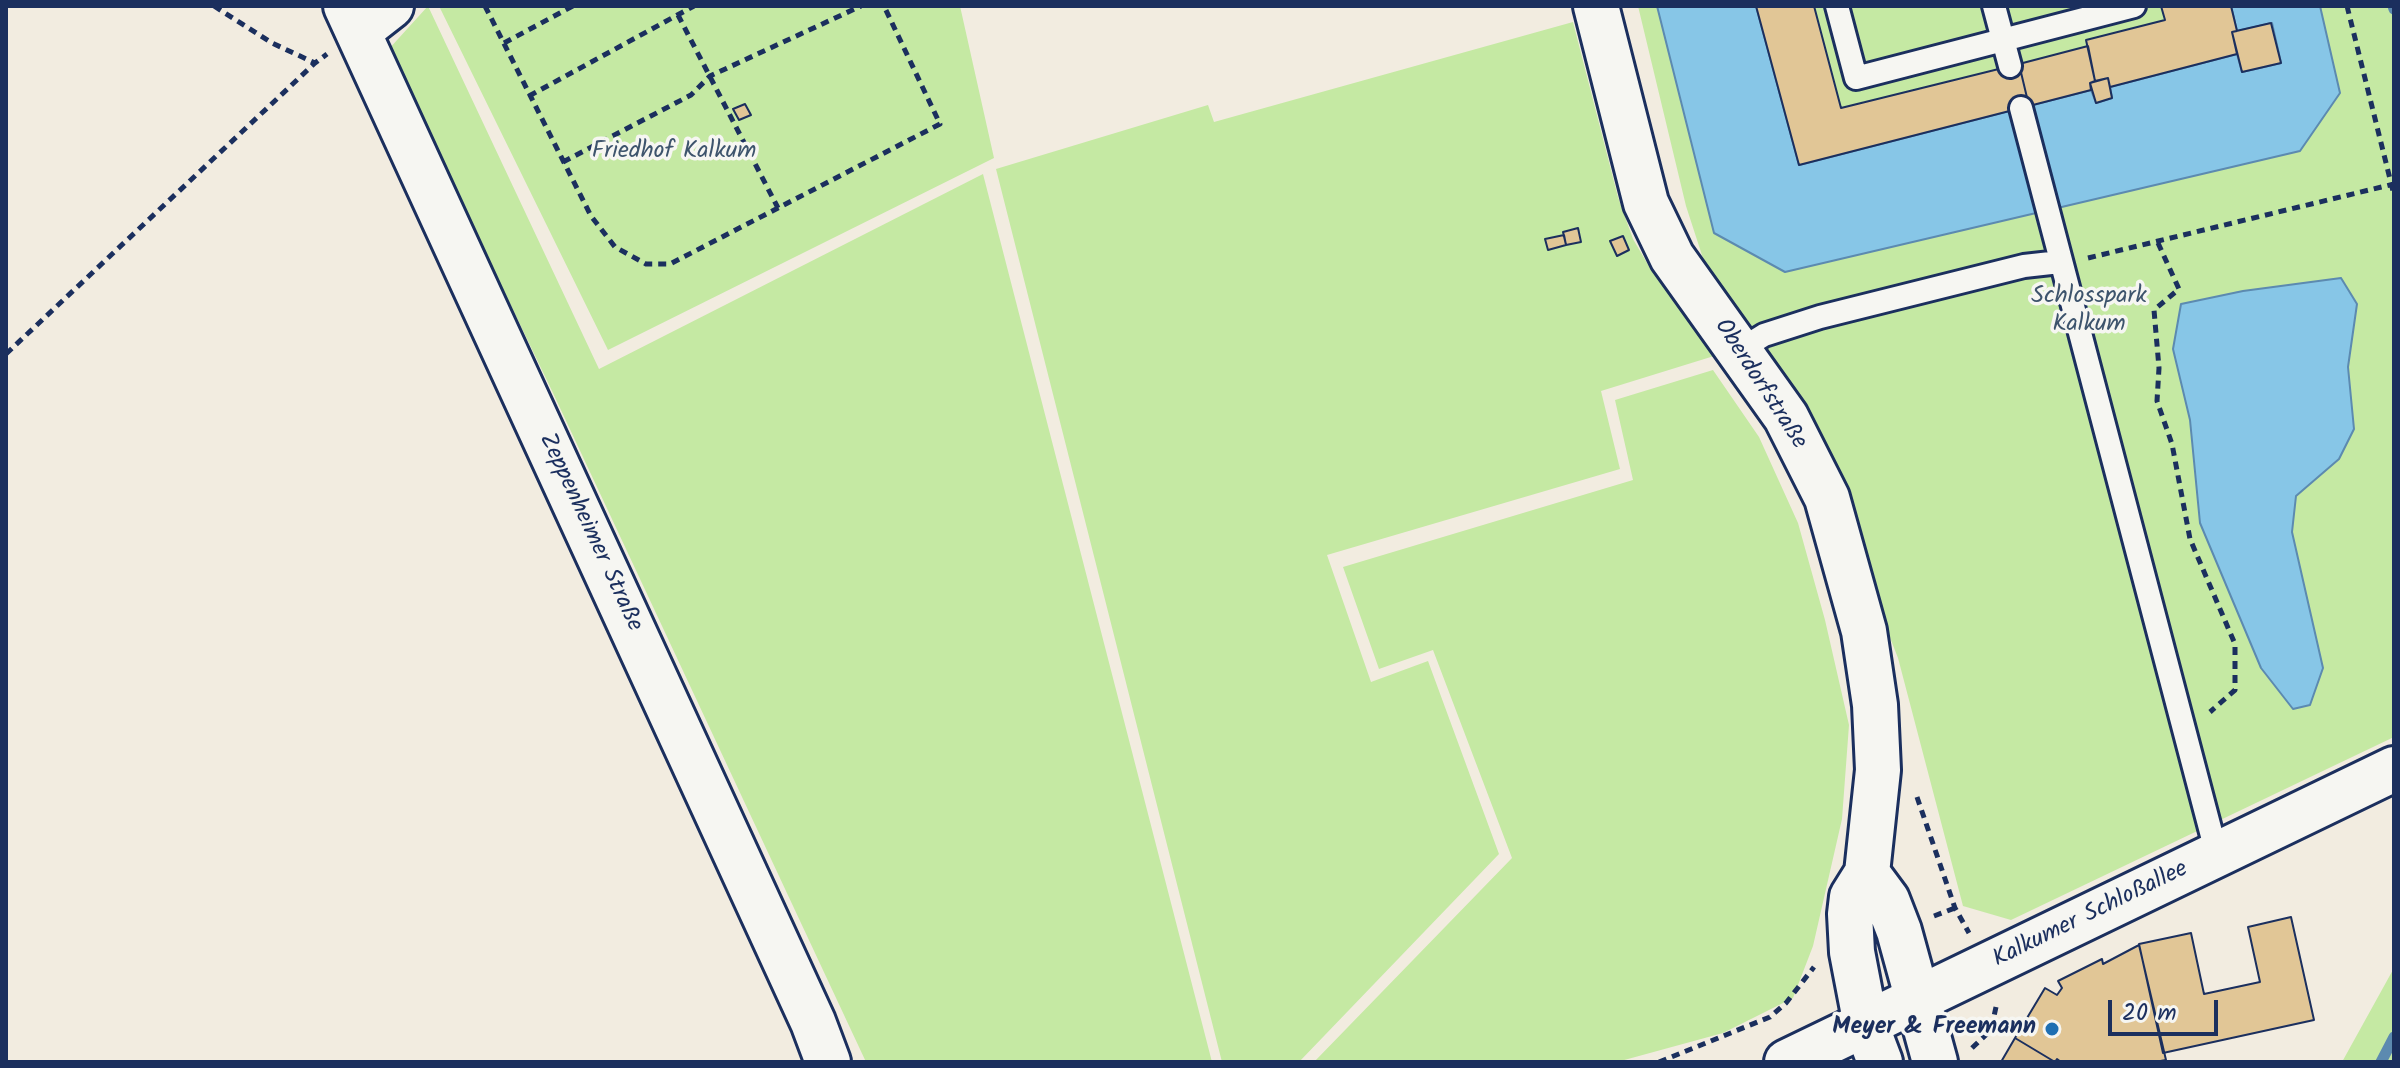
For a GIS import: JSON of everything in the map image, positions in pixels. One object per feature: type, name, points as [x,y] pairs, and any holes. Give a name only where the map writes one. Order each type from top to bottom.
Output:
[{"type":"street","name":"Oberdorfstraße","points":[[1596,6],[1646,203],[1672,257],[1786,417],[1827,498],[1864,631],[1875,705],[1878,770],[1867,873],[1852,897],[1850,914],[1852,952],[1873,1043]]},
{"type":"street","name":"Zeppenheimer Straße","points":[[365,14],[807,1008],[828,1062]]},
{"type":"street","name":"Kalkumer Schloßallee","points":[[1787,1062],[1873,1043],[1916,1000],[2394,769]]},
{"type":"street","points":[[1867,873],[1887,900],[1899,931],[1935,1062]]},
{"type":"lane","points":[[1837,6],[1856,78],[2134,6]]},
{"type":"lane","points":[[1994,6],[2010,66]]},
{"type":"lane","points":[[2021,108],[2217,855]]},
{"type":"lane","points":[[1740,350],[1764,335],[1820,317],[2024,266],[2060,262]]},
{"type":"path","points":[[214,6],[272,43],[315,63]]},
{"type":"path","points":[[485,6],[591,216],[615,247],[646,264],[670,264],[940,124],[884,6]]},
{"type":"path","points":[[504,43],[573,6]]},
{"type":"path","points":[[529,96],[694,6]]},
{"type":"path","points":[[563,162],[691,95],[710,76],[861,6]]},
{"type":"path","points":[[2347,6],[2394,195]]},
{"type":"path","points":[[6,354],[365,14]]},
{"type":"path","points":[[678,15],[778,208]]},
{"type":"path","points":[[2060,262],[2158,243],[2393,184]]},
{"type":"path","points":[[2158,243],[2179,289],[2154,310],[2159,368],[2157,401],[2172,444],[2190,539],[2235,644],[2235,690],[2207,716],[2182,725]]},
{"type":"path","points":[[1955,908],[1972,938]]},
{"type":"path","points":[[1659,1062],[1770,1017],[1786,1003],[1814,967]]},
{"type":"green space","points":[[428,6],[599,369],[983,174],[1212,1062],[866,1062],[553,393],[388,50]]},
{"type":"green space","name":"Friedhof Kalkum","points":[[439,6],[960,6],[994,158],[608,350]]},
{"type":"green space","name":"Schlosspark Kalkum","points":[[1638,6],[2394,6],[2394,737],[2011,920],[1963,906],[1898,658],[1797,401],[1711,283],[1686,206]]},
{"type":"green space","points":[[1573,22],[1618,197],[1633,239],[1650,268],[1714,356],[1601,391],[1620,469],[1327,555],[1371,682],[1428,661],[1499,854],[1299,1062],[1222,1062],[996,169],[1208,105],[1214,122]]},
{"type":"green space","points":[[1713,370],[1759,437],[1798,523],[1825,620],[1849,725],[1842,819],[1813,946],[1793,998],[1723,1033],[1617,1062],[1314,1062],[1512,858],[1433,650],[1379,669],[1343,567],[1633,480],[1615,400]]},
{"type":"green space","points":[[2394,968],[2394,1062],[2342,1062]]},
{"type":"water","points":[[1657,6],[1756,6],[1799,165],[2091,90],[2096,103],[2112,98],[2110,87],[2237,54],[2242,72],[2281,63],[2272,23],[2237,31],[2231,6],[2320,6],[2340,93],[2300,151],[1785,272],[1714,233]]},
{"type":"water","points":[[2341,278],[2357,304],[2348,367],[2354,429],[2339,459],[2296,496],[2292,532],[2323,668],[2310,705],[2293,709],[2261,668],[2200,523],[2190,420],[2173,349],[2181,304],[2243,291]]},
{"type":"building","points":[[1756,6],[1814,6],[1841,108],[2019,64],[2029,106],[1799,165]]},
{"type":"building","points":[[2161,6],[2231,6],[2237,31],[2232,32],[2237,54],[2110,87],[2108,78],[2095,81],[2086,40],[2165,20]]},
{"type":"building","points":[[2271,23],[2281,63],[2242,72],[2232,32]]},
{"type":"building","points":[[2088,46],[2095,81],[2090,83],[2091,90],[2029,106],[2019,64]]},
{"type":"building","points":[[2108,78],[2112,98],[2096,103],[2090,83]]},
{"type":"building","points":[[745,104],[751,115],[739,120],[733,109]]},
{"type":"building","points":[[1578,228],[1581,242],[1566,245],[1563,232]]},
{"type":"building","points":[[1564,235],[1566,245],[1548,250],[1545,239]]},
{"type":"building","points":[[1623,236],[1629,250],[1617,256],[1610,241]]},
{"type":"building","points":[[2291,917],[2314,1020],[2163,1053],[2139,944],[2191,933],[2204,994],[2260,982],[2248,927]]},
{"type":"building","points":[[2139,945],[2166,1060],[2061,1062],[2057,1059],[2055,1062],[2015,1038],[2045,988],[2057,995],[2062,988],[2058,981],[2102,959],[2103,964]]},
{"type":"building","points":[[2015,1038],[2055,1062],[2001,1062]]},
{"type":"waterway","points":[[2381,1062],[2394,1037]]},
{"type":"place","name":"Meyer & Freemann","points":[[2052,1029]]}]
